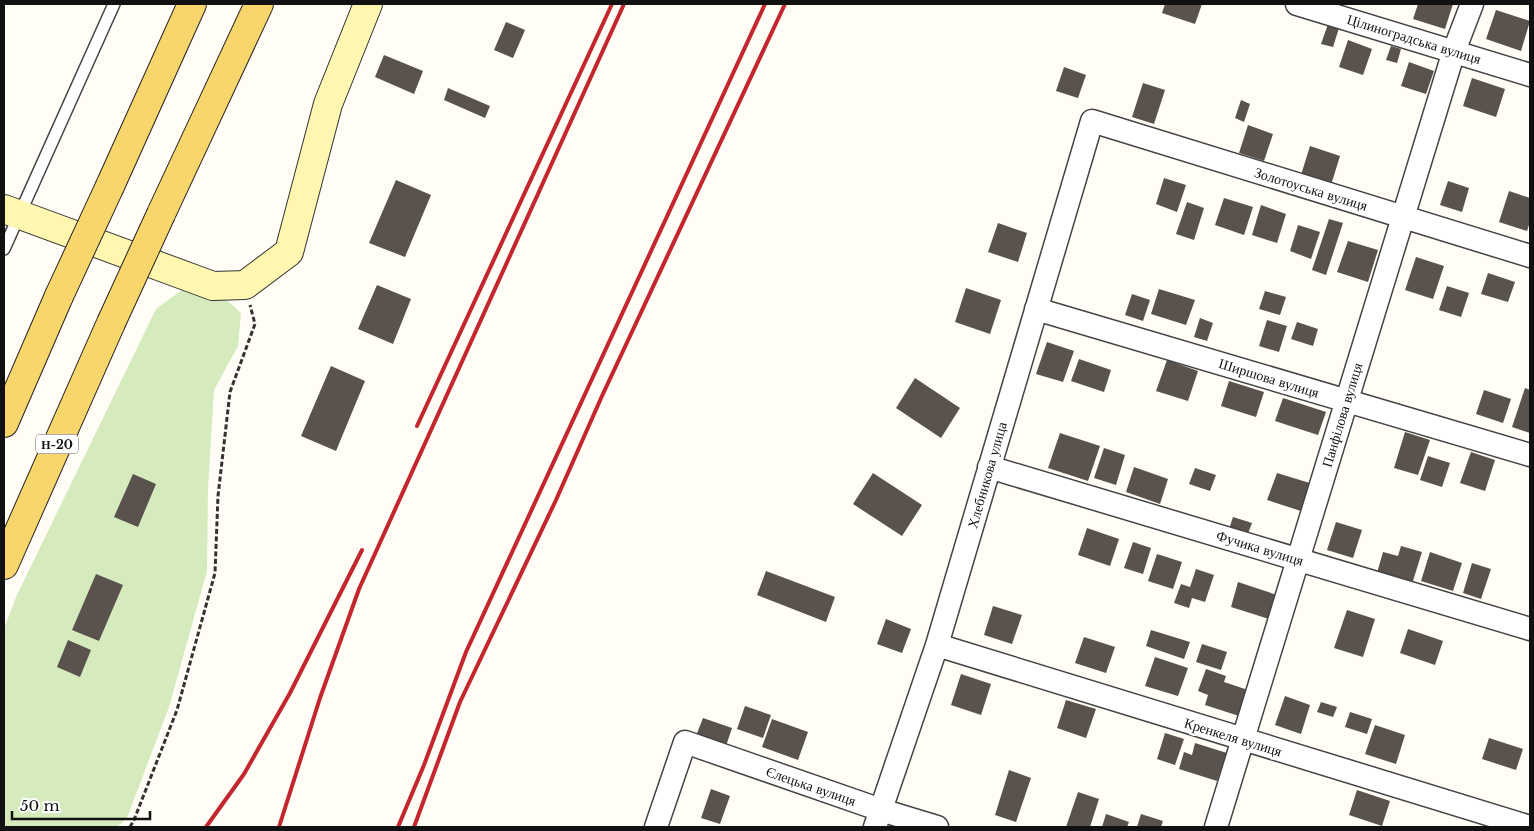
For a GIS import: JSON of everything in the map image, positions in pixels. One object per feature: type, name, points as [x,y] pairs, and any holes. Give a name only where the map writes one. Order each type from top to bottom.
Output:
[{"type":"main road","points":[[4,423],[59,296],[192,4]]},
{"type":"main road","name":"Н-20","points":[[4,565],[111,323],[259,4]]},
{"type":"street","points":[[11,212],[213,286],[244,285],[289,252],[328,104],[368,4]]},
{"type":"street","name":"Цілиноградська вулиця","points":[[1297,4],[1530,74]]},
{"type":"street","name":"Панфілова вулиця","points":[[1216,827],[1454,51],[1472,4]]},
{"type":"street","name":"Золотоуська вулиця","points":[[1092,121],[1530,256]]},
{"type":"street","name":"Хлебникова улица","points":[[878,819],[937,645],[1092,121]]},
{"type":"street","name":"Ширшова вулиця","points":[[1036,309],[1530,456]]},
{"type":"street","name":"Фучика вулиця","points":[[989,467],[1530,629]]},
{"type":"street","name":"Кренкеля вулиця","points":[[937,645],[1530,827]]},
{"type":"street","name":"Єлецька вулиця","points":[[656,827],[686,742],[878,819],[937,827]]},
{"type":"lane","points":[[4,249],[11,212],[114,4]]},
{"type":"path","points":[[130,827],[177,710],[216,573],[218,496],[230,392],[255,324],[244,285]]},
{"type":"green space","points":[[182,290],[221,295],[241,313],[238,346],[214,390],[208,488],[207,571],[169,707],[127,818],[117,827],[4,827],[4,629],[16,597],[156,309]]},
{"type":"building","points":[[1165,4],[1202,4],[1195,24],[1162,13]]},
{"type":"building","points":[[1418,4],[1453,4],[1445,29],[1413,19]]},
{"type":"building","points":[[1496,10],[1530,21],[1521,51],[1486,39]]},
{"type":"building","points":[[506,22],[525,30],[513,58],[494,50]]},
{"type":"building","points":[[1328,24],[1339,28],[1333,47],[1321,44]]},
{"type":"building","points":[[1348,40],[1372,49],[1363,75],[1339,67]]},
{"type":"building","points":[[1391,46],[1401,49],[1397,63],[1386,60]]},
{"type":"building","points":[[384,55],[423,71],[414,94],[375,77]]},
{"type":"building","points":[[1409,62],[1434,71],[1426,94],[1401,86]]},
{"type":"building","points":[[1064,67],[1086,75],[1078,98],[1056,91]]},
{"type":"building","points":[[1472,78],[1505,89],[1496,117],[1463,106]]},
{"type":"building","points":[[1143,83],[1165,90],[1154,124],[1132,117]]},
{"type":"building","points":[[448,88],[490,106],[485,118],[444,100]]},
{"type":"building","points":[[1241,100],[1250,104],[1244,122],[1235,118]]},
{"type":"building","points":[[1248,125],[1273,134],[1264,161],[1239,153]]},
{"type":"building","points":[[1310,146],[1340,156],[1331,185],[1301,175]]},
{"type":"building","points":[[1164,178],[1186,185],[1177,212],[1156,204]]},
{"type":"building","points":[[396,180],[431,195],[405,257],[369,243]]},
{"type":"building","points":[[1448,181],[1469,188],[1462,212],[1440,205]]},
{"type":"building","points":[[1509,191],[1530,198],[1530,222],[1527,231],[1499,222]]},
{"type":"building","points":[[1224,198],[1253,207],[1244,235],[1215,225]]},
{"type":"building","points":[[1187,202],[1204,208],[1194,240],[1176,234]]},
{"type":"building","points":[[1261,205],[1286,214],[1277,243],[1252,235]]},
{"type":"building","points":[[1329,219],[1343,223],[1326,275],[1312,270]]},
{"type":"building","points":[[998,223],[1027,233],[1018,262],[988,252]]},
{"type":"building","points":[[1298,225],[1320,232],[1311,259],[1290,251]]},
{"type":"building","points":[[1348,241],[1378,250],[1368,282],[1337,272]]},
{"type":"building","points":[[1416,257],[1444,266],[1433,299],[1405,290]]},
{"type":"building","points":[[1488,273],[1515,282],[1508,302],[1481,294]]},
{"type":"building","points":[[377,285],[411,299],[393,344],[358,329]]},
{"type":"building","points":[[1447,286],[1469,293],[1461,317],[1439,310]]},
{"type":"building","points":[[966,288],[1001,300],[990,334],[955,322]]},
{"type":"building","points":[[1159,289],[1195,300],[1186,325],[1151,314]]},
{"type":"building","points":[[1265,291],[1286,297],[1280,315],[1259,309]]},
{"type":"building","points":[[1132,294],[1150,300],[1143,321],[1125,315]]},
{"type":"building","points":[[1200,318],[1213,323],[1207,341],[1194,337]]},
{"type":"building","points":[[1267,320],[1287,326],[1279,352],[1259,346]]},
{"type":"building","points":[[1297,322],[1318,329],[1313,346],[1291,339]]},
{"type":"building","points":[[1047,342],[1074,351],[1063,382],[1036,374]]},
{"type":"building","points":[[1079,359],[1111,370],[1104,392],[1071,381]]},
{"type":"building","points":[[1167,360],[1198,371],[1188,401],[1156,391]]},
{"type":"building","points":[[331,366],[365,381],[336,451],[301,436]]},
{"type":"building","points":[[915,378],[960,408],[941,438],[896,408]]},
{"type":"building","points":[[1229,381],[1264,392],[1256,417],[1221,406]]},
{"type":"building","points":[[1525,388],[1530,390],[1530,433],[1512,427]]},
{"type":"building","points":[[1484,390],[1511,399],[1503,423],[1476,414]]},
{"type":"building","points":[[1283,398],[1326,412],[1318,435],[1275,421]]},
{"type":"building","points":[[1405,432],[1430,440],[1418,475],[1394,468]]},
{"type":"building","points":[[1060,433],[1100,446],[1088,481],[1048,468]]},
{"type":"building","points":[[1104,448],[1125,455],[1116,485],[1094,478]]},
{"type":"building","points":[[1471,452],[1495,460],[1485,491],[1460,483]]},
{"type":"building","points":[[1428,456],[1450,463],[1442,487],[1420,480]]},
{"type":"building","points":[[1134,467],[1168,479],[1160,504],[1126,492]]},
{"type":"building","points":[[1195,468],[1216,475],[1210,491],[1189,484]]},
{"type":"building","points":[[873,473],[922,505],[902,536],[853,504]]},
{"type":"building","points":[[1277,473],[1313,484],[1304,512],[1267,500]]},
{"type":"building","points":[[133,474],[156,484],[138,527],[114,517]]},
{"type":"building","points":[[1233,517],[1252,523],[1247,536],[1229,529]]},
{"type":"building","points":[[1336,522],[1362,530],[1353,558],[1327,550]]},
{"type":"building","points":[[1087,528],[1119,539],[1110,566],[1078,555]]},
{"type":"building","points":[[1133,542],[1151,548],[1143,574],[1124,568]]},
{"type":"building","points":[[1401,546],[1422,552],[1412,584],[1377,573],[1383,552],[1398,556]]},
{"type":"building","points":[[1430,552],[1462,563],[1453,591],[1421,581]]},
{"type":"building","points":[[1157,554],[1182,562],[1173,589],[1148,581]]},
{"type":"building","points":[[1472,563],[1491,569],[1481,599],[1463,593]]},
{"type":"building","points":[[1196,569],[1214,575],[1205,602],[1192,598],[1189,608],[1174,603],[1181,584],[1190,587]]},
{"type":"building","points":[[766,571],[835,597],[826,622],[757,595]]},
{"type":"building","points":[[96,574],[123,585],[99,641],[72,630]]},
{"type":"building","points":[[1238,582],[1277,595],[1269,619],[1231,607]]},
{"type":"building","points":[[993,606],[1022,615],[1012,644],[984,635]]},
{"type":"building","points":[[1347,610],[1375,619],[1363,657],[1334,648]]},
{"type":"building","points":[[886,619],[911,629],[902,653],[877,644]]},
{"type":"building","points":[[1408,629],[1443,641],[1435,665],[1400,653]]},
{"type":"building","points":[[1151,630],[1190,642],[1184,659],[1146,646]]},
{"type":"building","points":[[1084,637],[1115,647],[1106,673],[1075,663]]},
{"type":"building","points":[[68,640],[91,650],[80,677],[57,667]]},
{"type":"building","points":[[1202,644],[1227,652],[1221,670],[1196,662]]},
{"type":"building","points":[[1155,657],[1188,668],[1178,696],[1145,686]]},
{"type":"building","points":[[1206,669],[1226,676],[1224,682],[1248,690],[1239,716],[1205,705],[1208,695],[1198,691]]},
{"type":"building","points":[[961,674],[991,684],[981,715],[951,705]]},
{"type":"building","points":[[1285,696],[1310,705],[1301,734],[1275,725]]},
{"type":"building","points":[[1066,700],[1096,709],[1086,738],[1057,728]]},
{"type":"building","points":[[1321,702],[1337,707],[1333,717],[1317,712]]},
{"type":"building","points":[[745,706],[771,715],[763,738],[737,729]]},
{"type":"building","points":[[1350,712],[1372,719],[1367,734],[1345,727]]},
{"type":"building","points":[[703,718],[732,728],[724,752],[694,741]]},
{"type":"building","points":[[772,719],[808,732],[798,760],[762,747]]},
{"type":"building","points":[[1375,725],[1405,735],[1396,764],[1365,754]]},
{"type":"building","points":[[1165,733],[1184,739],[1175,765],[1157,759]]},
{"type":"building","points":[[1489,738],[1523,749],[1516,770],[1482,759]]},
{"type":"building","points":[[1195,743],[1227,753],[1217,781],[1179,769],[1184,752],[1192,755]]},
{"type":"building","points":[[1009,770],[1031,778],[1016,822],[995,815]]},
{"type":"building","points":[[711,789],[730,796],[720,824],[701,818]]},
{"type":"building","points":[[1357,790],[1390,801],[1382,826],[1349,815]]},
{"type":"building","points":[[1078,792],[1099,799],[1090,827],[1066,827]]},
{"type":"building","points":[[1106,814],[1129,822],[1127,827],[1102,827]]},
{"type":"building","points":[[1141,814],[1163,821],[1161,827],[1137,827]]},
{"type":"railway","points":[[417,426],[612,4]]},
{"type":"railway","points":[[279,827],[320,698],[359,589],[624,4]]},
{"type":"railway","points":[[398,827],[424,765],[466,652],[765,4]]},
{"type":"railway","points":[[414,827],[460,702],[556,500],[602,396],[785,4]]},
{"type":"railway","points":[[206,827],[244,774],[290,693],[362,550]]}]
